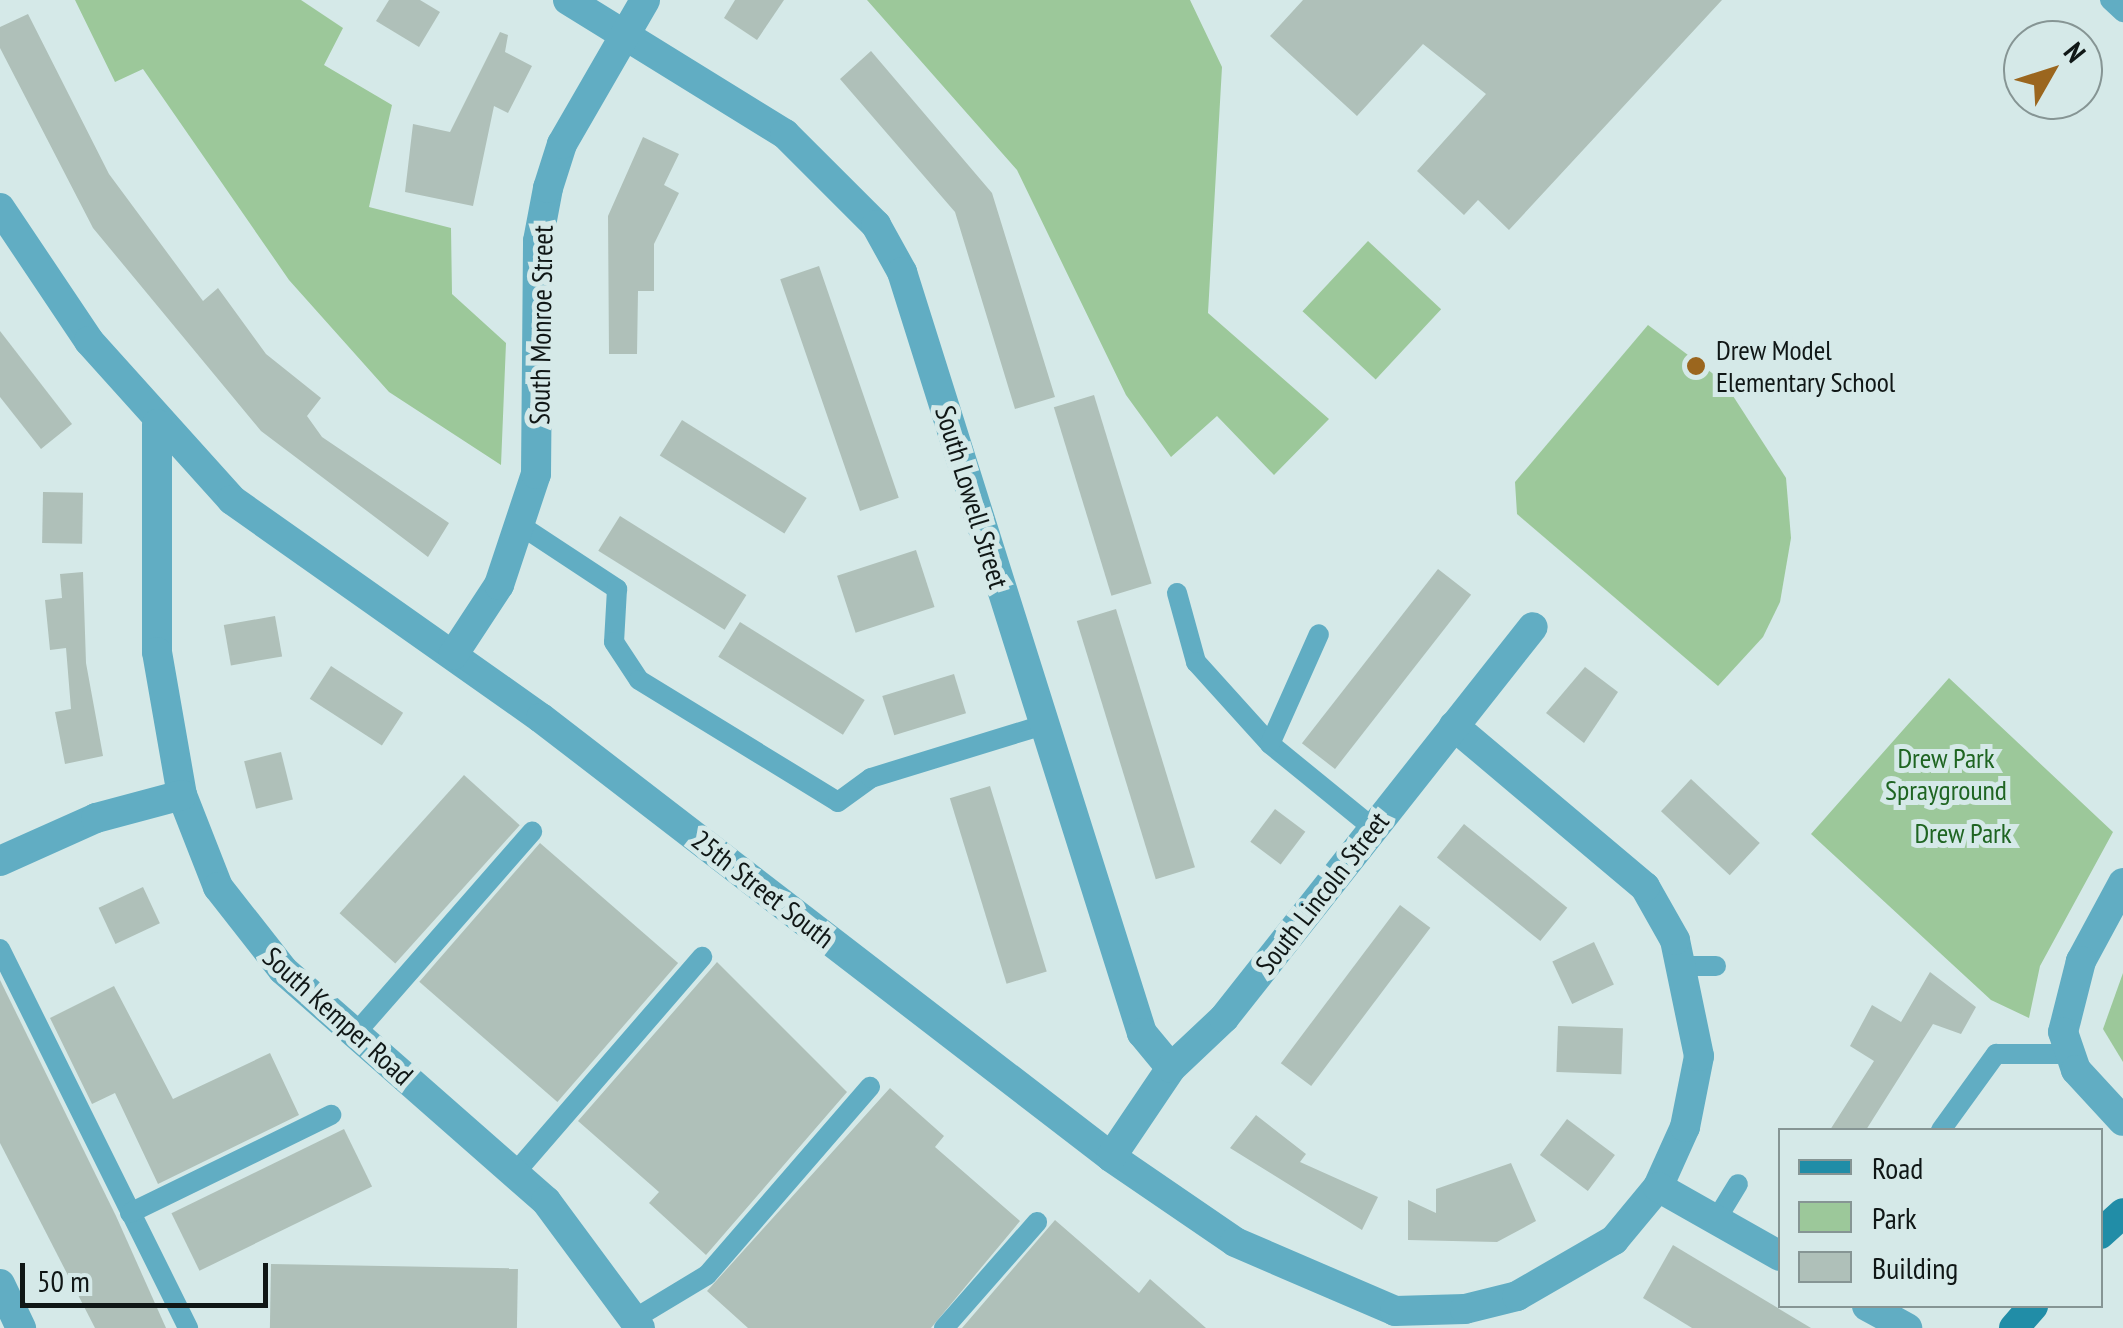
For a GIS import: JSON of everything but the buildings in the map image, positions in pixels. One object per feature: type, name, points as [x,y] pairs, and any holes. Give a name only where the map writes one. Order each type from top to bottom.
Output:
[{"type":"main road","points":[[2103,1231],[2123,1213]]},
{"type":"main road","points":[[2014,1328],[2030,1308]]},
{"type":"street","name":"South Lowell Street","points":[[568,0],[785,134],[876,225],[902,272],[1142,1034],[1171,1068]]},
{"type":"street","name":"South Monroe Street","points":[[453,655],[499,585],[523,527],[541,410],[538,241],[548,188],[624,34],[645,0]]},
{"type":"street","points":[[0,208],[156,424]]},
{"type":"street","name":"25th Street South","points":[[156,424],[232,500],[453,655],[1111,1157],[1235,1242],[1395,1319]]},
{"type":"street","name":"South Kemper Road","points":[[156,424],[157,652],[182,795],[245,930],[354,1034],[515,1173],[637,1323]]},
{"type":"street","name":"South Lincoln Street","points":[[1111,1157],[1171,1068],[1224,1018],[1533,627]]},
{"type":"street","points":[[1395,1319],[1465,1310],[1567,1274],[1614,1240],[1658,1187],[1685,1126],[1699,1056],[1683,966],[1645,887],[1454,726]]},
{"type":"street","points":[[0,861],[96,818],[182,795]]},
{"type":"street","points":[[2123,882],[2064,1011],[2067,1054],[2123,1121]]},
{"type":"street","points":[[1658,1187],[1778,1255]]},
{"type":"street","points":[[0,1284],[22,1328]]},
{"type":"street","points":[[1871,1308],[1906,1328]]},
{"type":"lane","points":[[2110,0],[2123,12]]},
{"type":"lane","points":[[523,527],[616,589],[614,642],[639,680],[838,802],[871,778],[1043,724]]},
{"type":"lane","points":[[1177,593],[1196,662],[1270,744],[1373,828]]},
{"type":"lane","points":[[1270,744],[1319,634]]},
{"type":"lane","points":[[354,1034],[532,832]]},
{"type":"lane","points":[[0,949],[188,1328]]},
{"type":"lane","points":[[515,1173],[702,956]]},
{"type":"lane","points":[[1683,966],[1716,966]]},
{"type":"lane","points":[[1942,1128],[1996,1054],[2067,1054]]},
{"type":"lane","points":[[637,1323],[707,1275],[870,1087]]},
{"type":"lane","points":[[130,1213],[332,1114]]},
{"type":"lane","points":[[1716,1220],[1738,1184]]},
{"type":"lane","points":[[944,1328],[1037,1222]]},
{"type":"green space","points":[[75,0],[301,0],[343,28],[324,65],[392,105],[369,207],[451,228],[452,294],[506,343],[501,465],[389,392],[289,280],[143,69],[115,82]]},
{"type":"green space","points":[[867,0],[1190,0],[1222,67],[1208,313],[1329,419],[1274,475],[1217,416],[1171,457],[1126,395],[1017,170]]},
{"type":"green space","points":[[1368,241],[1441,309],[1376,379],[1303,311]]},
{"type":"green space","points":[[1648,325],[1724,382],[1786,478],[1791,538],[1780,602],[1763,637],[1718,686],[1517,514],[1515,482]]},
{"type":"green space","name":"Drew Park","points":[[1949,678],[2113,832],[2040,966],[2029,1018],[1991,1000],[1811,834]]},
{"type":"green space","points":[[2123,973],[2123,1062],[2103,1029]]},
{"type":"place","name":"Drew Model Elementary School","points":[[1696,366]]},
{"type":"park label","name":"Drew Park Sprayground","points":[[1946,774]]}]
